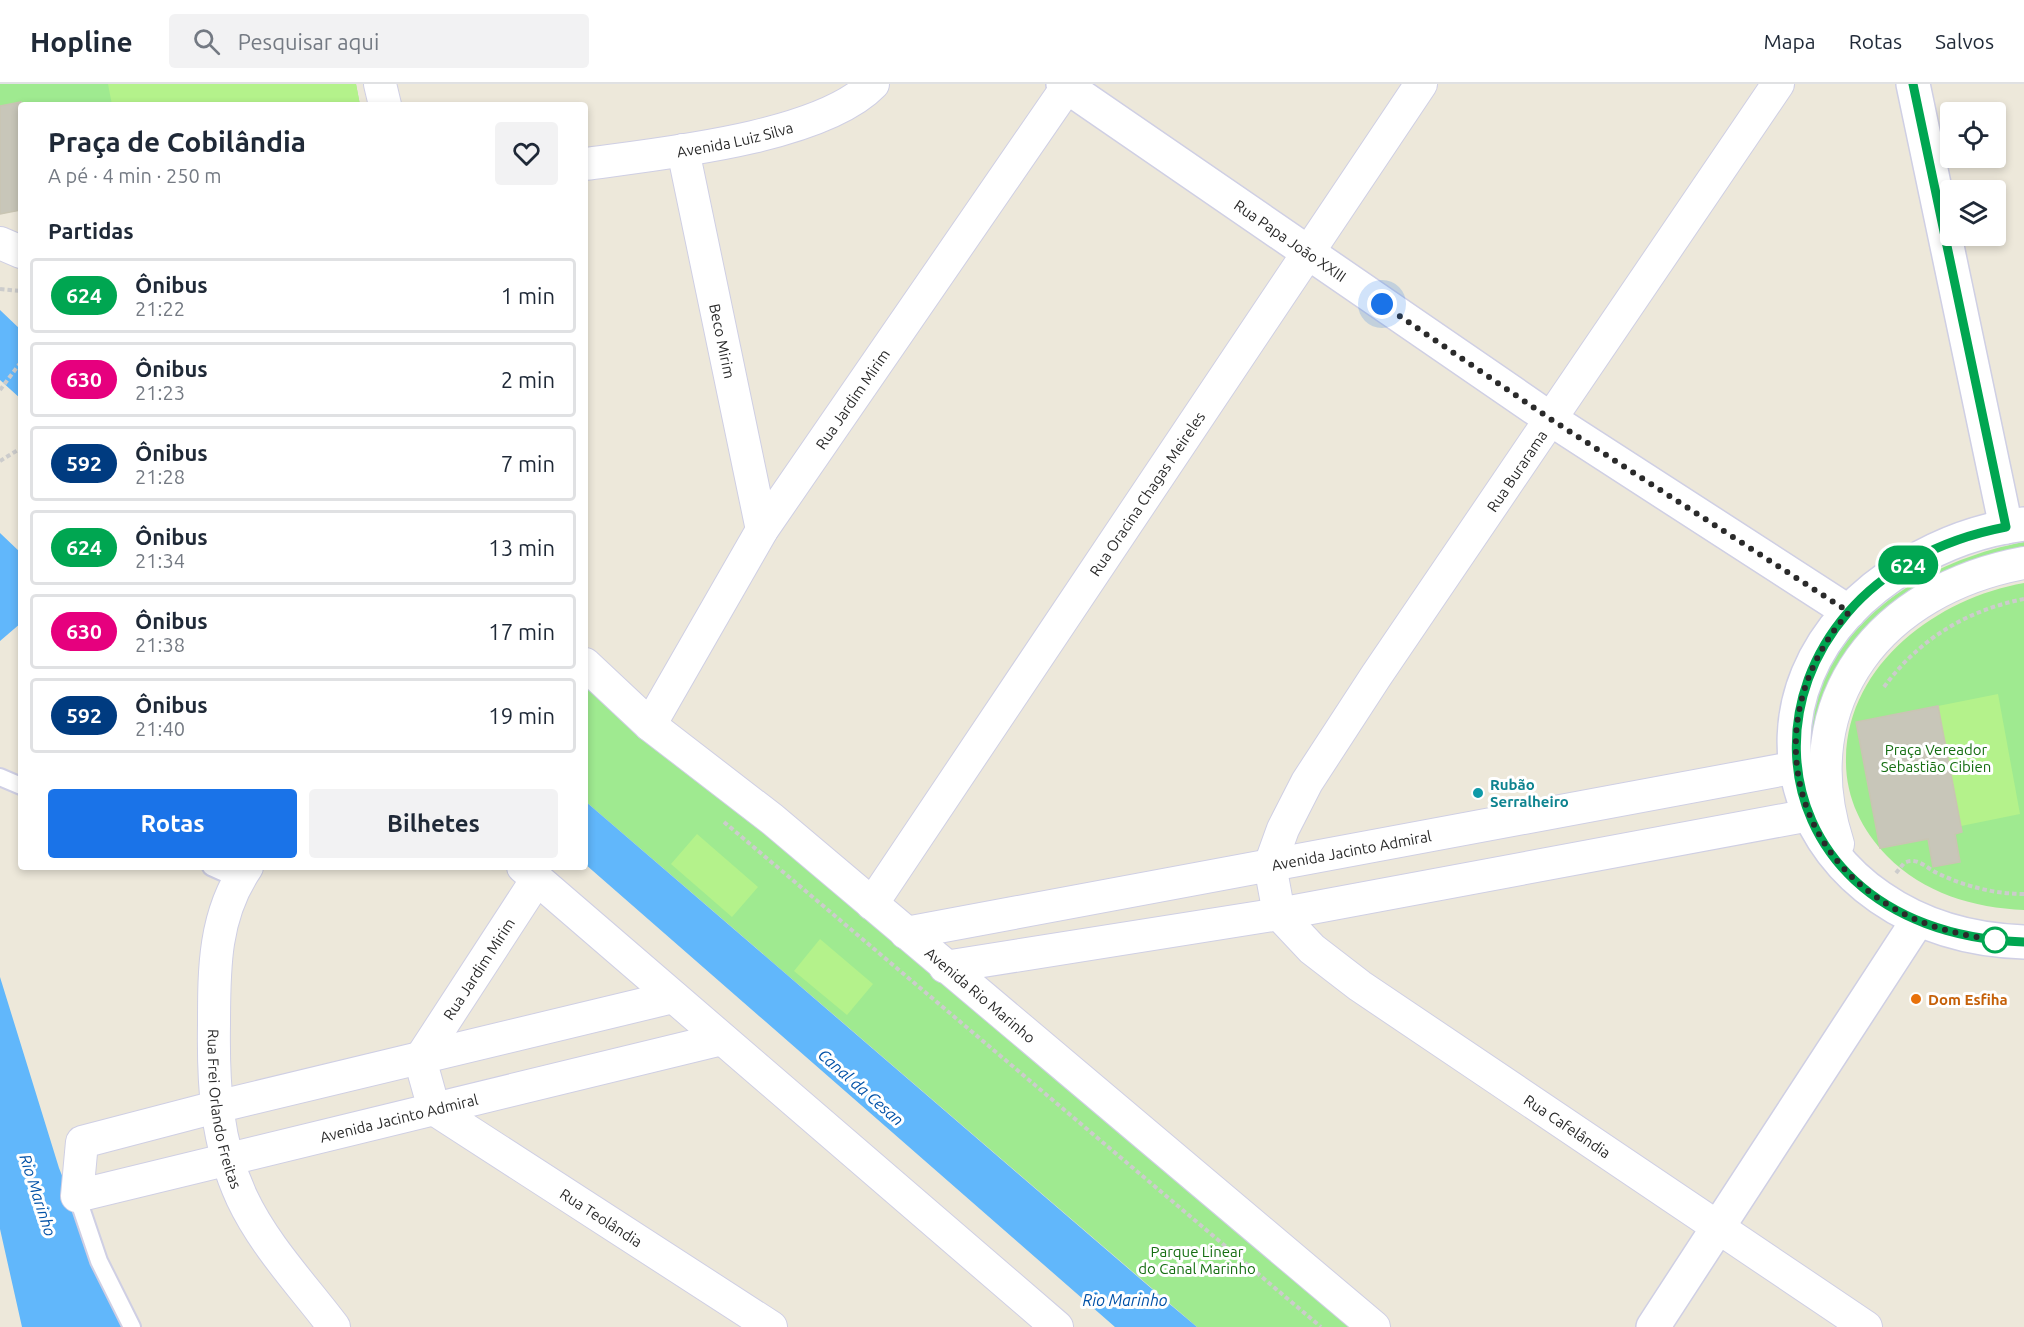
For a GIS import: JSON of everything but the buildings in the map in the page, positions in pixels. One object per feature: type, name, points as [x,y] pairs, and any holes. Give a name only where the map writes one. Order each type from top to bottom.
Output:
[{"type":"street","points":[[380,84],[384,102]]},
{"type":"street","name":"Avenida Luiz Silva","points":[[588,164],[683,150],[775,132],[841,107],[864,93],[873,84]]},
{"type":"street","name":"Rua Oracina Chagas Meireles","points":[[872,904],[1421,84]]},
{"type":"street","name":"Rua Burarama","points":[[1270,865],[1283,829],[1307,782],[1376,676],[1778,84]]},
{"type":"street","points":[[1913,84],[2015,525],[1971,536],[1926,555],[1885,580],[1849,612],[1822,648],[1802,693],[1795,743],[1797,767],[1810,815],[1830,851],[1852,876],[1879,898],[1918,920],[1942,929],[1977,937],[2024,942]]},
{"type":"street","name":"Rua Papa João XXIII","points":[[1067,85],[1306,253],[1552,420],[1849,612]]},
{"type":"street","name":"Rua Jardim Mirim","points":[[650,725],[762,530],[1067,85]]},
{"type":"street","name":"Beco Mirim","points":[[683,150],[762,530]]},
{"type":"street","points":[[0,243],[18,251]]},
{"type":"street","points":[[1852,876],[1831,824],[1824,768],[1830,723],[1848,678],[1878,637],[1920,603],[1969,577],[2024,562]]},
{"type":"street","name":"Avenida Rio Marinho","points":[[588,667],[650,725],[772,819],[1374,1327]]},
{"type":"street","name":"Avenida Jacinto Admiral","points":[[906,933],[1797,767]]},
{"type":"street","points":[[945,967],[1279,914],[1810,815]]},
{"type":"street","points":[[1270,865],[1279,914]]},
{"type":"street","name":"Rua Frei Orlando Freitas","points":[[244,873],[224,915],[214,959],[216,1107],[227,1158],[242,1198],[256,1224],[334,1327]]},
{"type":"street","points":[[530,873],[1057,1327]]},
{"type":"street","name":"Rua Jardim Mirim","points":[[420,1059],[530,873]]},
{"type":"street","name":"Rua Cafelândia","points":[[1279,914],[1312,949],[1360,986],[1866,1327]]},
{"type":"street","points":[[1653,1327],[1918,920]]},
{"type":"street","points":[[77,1196],[82,1142],[216,1107],[673,997]]},
{"type":"street","name":"Avenida Jacinto Admiral","points":[[77,1196],[722,1039]]},
{"type":"street","points":[[420,1059],[434,1109]]},
{"type":"street","name":"Rua Teolândia","points":[[434,1109],[771,1327]]},
{"type":"lane","points":[[0,777],[18,785]]},
{"type":"lane","points":[[228,870],[244,873]]},
{"type":"lane","points":[[77,1196],[99,1261],[132,1327]]},
{"type":"path","points":[[0,289],[18,291]]},
{"type":"path","points":[[0,390],[18,366]]},
{"type":"path","points":[[0,461],[18,450]]},
{"type":"path","points":[[1884,687],[1912,654],[1949,627],[1993,607],[2024,599]]},
{"type":"path","points":[[721,820],[1321,1327]]},
{"type":"path","points":[[1879,898],[1904,863],[1912,860],[1959,882],[1992,891],[2024,894]]},
{"type":"green space","points":[[0,84],[356,84],[359,102],[18,102],[18,211],[0,214]]},
{"type":"green space","points":[[108,84],[356,84],[359,102],[111,102]]},
{"type":"green space","points":[[2024,542],[2024,550],[1951,572],[1811,736],[1817,696],[1834,661],[1853,634],[1876,611],[1902,591],[1930,574],[1961,560]]},
{"type":"green space","name":"Praça Vereador Sebastião Cibien","points":[[2024,583],[2024,910],[1987,906],[1950,896],[1933,889],[1901,869],[1869,835],[1856,811],[1848,786],[1846,758],[1851,724],[1863,693],[1881,665],[1904,640],[1930,620],[1960,603],[1992,591]]},
{"type":"green space","name":"Parque Linear do Canal Marinho","points":[[588,675],[1354,1327],[1197,1327],[588,804]]},
{"type":"green space","points":[[1998,694],[2020,814],[1961,826],[1938,706]]},
{"type":"green space","points":[[697,834],[758,887],[732,917],[671,864]]},
{"type":"green space","points":[[820,939],[873,984],[847,1015],[794,971]]},
{"type":"water","points":[[0,310],[18,327],[18,396],[0,380]]},
{"type":"water","points":[[0,533],[18,550],[18,626],[0,641]]},
{"type":"water","name":"Rio Marinho","points":[[588,804],[1197,1327],[1115,1327],[588,867]]},
{"type":"water","points":[[0,977],[59,1168],[122,1327],[22,1327],[0,1229]]},
{"type":"bus line","name":"624","points":[[1913,84],[2006,527],[1971,536],[1926,555],[1885,580],[1850,610],[1822,648],[1802,693],[1795,743],[1798,776],[1806,808],[1821,838],[1840,864],[1865,888],[1893,908],[1942,929],[1995,940],[2024,942]]},
{"type":"place","name":"Rubão Serralheiro","points":[[1478,793]]},
{"type":"place","name":"Dom Esfiha","points":[[1916,999]]},
{"type":"route","points":[[1382,304],[1552,420],[1849,612],[1831,634],[1814,662],[1798,710],[1796,759],[1806,808],[1821,838],[1840,864],[1865,888],[1893,908],[1942,929],[1995,940]]},
{"type":"water label","name":"Canal da Cesan","points":[[861,1087]]}]
